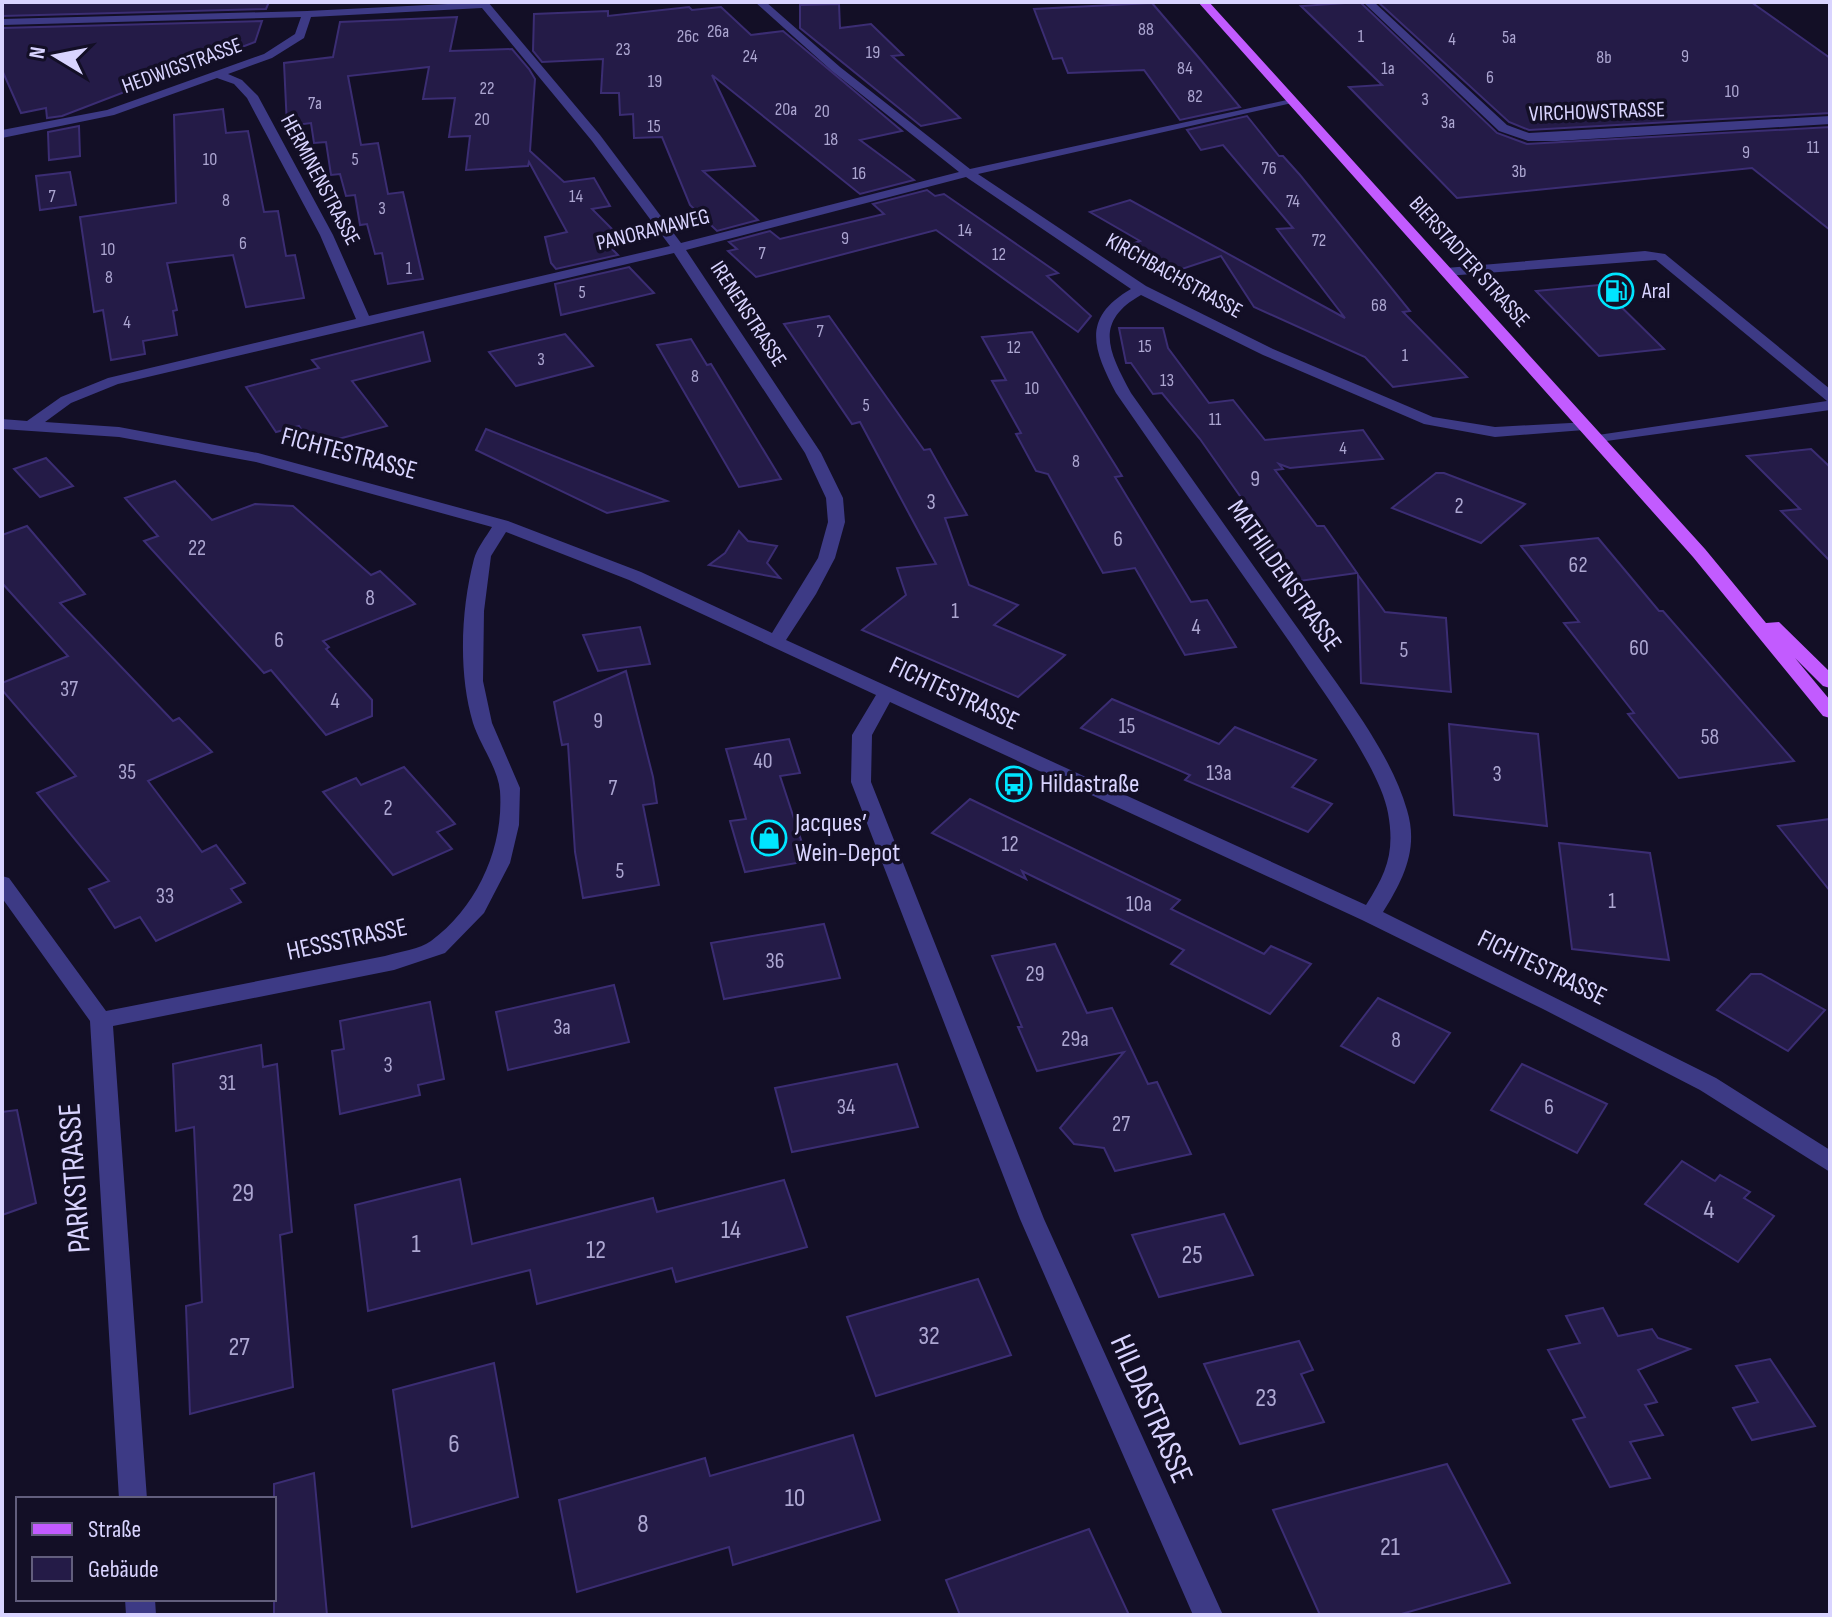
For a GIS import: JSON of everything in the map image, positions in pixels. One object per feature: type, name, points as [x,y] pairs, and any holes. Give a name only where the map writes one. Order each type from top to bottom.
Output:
[{"type":"main road","name":"BIERSTADTER STRASSE","points":[[1203,2],[1699,553],[1830,712]]},
{"type":"main road","name":"BIERSTADTER STRASSE","points":[[1699,553],[1830,682]]},
{"type":"street","name":"KIRCHBACHSTRASSE","points":[[760,2],[836,69],[968,173],[1141,289],[1268,352],[1429,421],[1495,432],[1584,425]]},
{"type":"street","name":"VIRCHOWSTRASSE","points":[[1368,2],[1512,133],[1557,137],[1830,120]]},
{"type":"street","points":[[2,22],[307,14],[484,3]]},
{"type":"street","name":"IRENENSTRASSE","points":[[484,3],[596,138],[678,248],[813,453],[831,486],[837,522],[821,568],[776,641]]},
{"type":"street","name":"HEDWIGSTRASSE","points":[[2,134],[110,113],[219,75],[292,43],[300,36],[307,14]]},
{"type":"street","name":"HERMINENSTRASSE","points":[[219,75],[238,82],[252,96],[318,213],[364,321]]},
{"type":"street","name":"PANORAMAWEG","points":[[33,424],[66,400],[113,381],[678,248],[968,173],[1253,106],[1292,100]]},
{"type":"street","points":[[1446,272],[1645,255],[1660,257],[1830,397]]},
{"type":"street","name":"MATHILDENSTRASSE","points":[[1141,289],[1119,300],[1100,327],[1103,356],[1124,393],[1330,688],[1375,759],[1398,811],[1401,856],[1393,879],[1370,915]]},
{"type":"street","points":[[1598,440],[1830,405]]},
{"type":"street","name":"FICHTESTRASSE","points":[[2,424],[119,432],[258,458],[502,525],[679,594],[887,694],[1370,915],[1551,1003],[1708,1084],[1830,1162]]},
{"type":"street","name":"HESSSTRASSE","points":[[101,1020],[386,964],[437,948],[477,908],[500,863],[509,825],[510,788],[483,723],[474,681],[475,611],[483,556],[502,525]]},
{"type":"street","name":"HILDASTRASSE","points":[[887,694],[871,712],[858,745],[861,782],[1032,1219],[1208,1615]]},
{"type":"street","points":[[2,883],[101,1020]]},
{"type":"street","name":"PARKSTRASSE","points":[[101,1020],[133,1497]]},
{"type":"building","points":[[2,2],[269,2],[266,9],[2,16]]},
{"type":"building","points":[[1360,2],[1497,133],[1527,144],[1830,127],[1830,230],[1752,168],[1457,198],[1349,87],[1382,85],[1301,6]]},
{"type":"building","points":[[1378,2],[1751,2],[1830,58],[1830,113],[1529,130],[1509,122]]},
{"type":"building","points":[[1152,3],[1240,107],[1180,120],[1144,70],[1068,73],[1062,58],[1053,59],[1034,9]]},
{"type":"building","points":[[839,4],[840,28],[871,24],[903,55],[892,56],[960,118],[921,126],[800,28],[800,5]]},
{"type":"building","points":[[689,7],[692,10],[721,7],[751,35],[783,31],[902,131],[860,140],[914,180],[860,194],[712,75],[755,166],[703,171],[758,220],[717,231],[690,205],[662,137],[634,138],[633,114],[620,115],[619,93],[601,93],[603,59],[542,62],[533,51],[534,14],[608,11],[608,16]]},
{"type":"building","points":[[457,17],[450,51],[512,49],[529,69],[535,79],[530,151],[564,182],[594,178],[610,206],[592,209],[623,240],[607,244],[618,255],[556,269],[551,263],[545,237],[567,232],[529,162],[528,166],[466,170],[470,136],[449,137],[455,98],[423,99],[429,67],[348,76],[361,145],[378,143],[388,194],[403,192],[423,279],[388,284],[382,253],[375,254],[367,224],[360,225],[355,195],[346,196],[340,174],[331,175],[326,142],[314,143],[311,123],[287,126],[284,63],[333,57],[340,22]]},
{"type":"building","points":[[262,21],[255,42],[62,116],[47,118],[46,108],[21,113],[2,70],[2,28]]},
{"type":"building","points":[[223,109],[226,133],[248,131],[264,212],[278,211],[286,256],[295,255],[304,298],[246,307],[233,255],[167,263],[177,310],[173,311],[177,335],[143,341],[145,354],[111,360],[103,310],[94,312],[80,217],[176,203],[174,115]]},
{"type":"building","points":[[1247,116],[1279,156],[1283,156],[1300,175],[1410,311],[1403,312],[1467,377],[1393,387],[1365,357],[1254,307],[1221,256],[1179,270],[1132,244],[1140,241],[1090,212],[1130,200],[1345,318],[1277,229],[1293,228],[1223,145],[1201,150],[1187,130]]},
{"type":"building","points":[[79,126],[80,156],[49,160],[48,132]]},
{"type":"building","points":[[70,172],[76,205],[40,210],[36,176]]},
{"type":"building","points":[[927,190],[935,196],[944,194],[1058,273],[1047,276],[1091,316],[1078,332],[936,230],[756,277],[728,251],[737,249],[729,242],[770,231],[780,239],[884,214],[873,204]]},
{"type":"building","points":[[629,267],[654,293],[561,315],[555,284]]},
{"type":"building","points":[[1599,285],[1664,349],[1599,356],[1536,291]]},
{"type":"building","points":[[829,316],[924,450],[930,449],[967,515],[945,518],[969,585],[1018,605],[994,625],[1065,655],[1018,697],[862,630],[906,595],[897,568],[936,564],[860,422],[852,424],[784,324]]},
{"type":"building","points":[[1119,328],[1163,328],[1168,348],[1209,403],[1233,400],[1265,440],[1363,430],[1383,459],[1290,468],[1279,464],[1283,469],[1275,470],[1317,526],[1324,526],[1357,573],[1285,583],[1253,534],[1266,533],[1200,439],[1162,393],[1153,394],[1131,363],[1126,363]]},
{"type":"building","points":[[423,332],[430,361],[352,381],[387,426],[312,446],[299,426],[276,432],[246,387],[319,368],[312,360]]},
{"type":"building","points":[[1032,332],[1122,476],[1115,477],[1191,602],[1207,600],[1236,647],[1185,655],[1135,568],[1103,573],[1048,474],[1036,471],[1016,434],[1021,433],[992,381],[1006,380],[982,337]]},
{"type":"building","points":[[565,334],[593,366],[516,386],[489,352]]},
{"type":"building","points":[[691,339],[707,365],[711,364],[781,479],[739,487],[657,345]]},
{"type":"building","points":[[486,429],[667,501],[607,513],[476,450]]},
{"type":"building","points":[[1811,449],[1830,467],[1830,561],[1781,511],[1800,509],[1747,456]]},
{"type":"building","points":[[46,458],[73,486],[40,497],[14,469]]},
{"type":"building","points":[[1436,473],[1444,473],[1525,504],[1481,543],[1392,508]]},
{"type":"building","points":[[175,481],[212,520],[255,504],[293,506],[371,575],[380,571],[415,604],[323,641],[329,647],[326,649],[372,700],[372,716],[326,735],[271,670],[264,673],[144,541],[158,536],[125,498]]},
{"type":"building","points":[[27,526],[85,594],[60,603],[173,721],[179,718],[212,752],[148,781],[202,852],[216,845],[245,883],[231,889],[241,902],[156,941],[140,917],[115,928],[89,889],[109,881],[37,793],[76,776],[2,690],[2,683],[68,656],[2,583],[2,535]]},
{"type":"building","points":[[739,531],[748,541],[777,546],[767,563],[780,578],[709,565],[725,553]]},
{"type":"building","points":[[1598,538],[1794,761],[1679,778],[1628,714],[1634,713],[1564,623],[1579,622],[1521,546]]},
{"type":"building","points":[[1358,575],[1385,612],[1446,618],[1451,692],[1361,683]]},
{"type":"building","points":[[640,627],[650,664],[598,671],[583,635]]},
{"type":"building","points":[[626,671],[653,777],[657,803],[643,805],[659,885],[583,898],[575,852],[568,744],[562,745],[554,702]]},
{"type":"building","points":[[1112,699],[1219,744],[1235,727],[1316,760],[1292,787],[1332,804],[1308,832],[1185,780],[1190,775],[1081,728]]},
{"type":"building","points":[[1449,724],[1538,734],[1547,826],[1454,815]]},
{"type":"building","points":[[789,739],[800,773],[780,776],[808,861],[745,872],[730,821],[746,819],[726,749]]},
{"type":"building","points":[[404,767],[455,824],[437,832],[452,849],[393,875],[323,792],[356,778],[361,785]]},
{"type":"building","points":[[970,799],[1180,900],[1171,909],[1264,954],[1271,946],[1311,964],[1270,1014],[1171,964],[1184,950],[1022,871],[1026,879],[932,833]]},
{"type":"building","points":[[1830,819],[1830,891],[1778,826]]},
{"type":"building","points":[[1559,843],[1650,853],[1669,960],[1572,949]]},
{"type":"building","points":[[824,924],[840,978],[724,999],[711,943]]},
{"type":"building","points":[[1055,944],[1087,1013],[1112,1008],[1148,1084],[1157,1082],[1191,1154],[1115,1171],[1104,1148],[1074,1144],[1060,1128],[1124,1052],[1037,1071],[992,956]]},
{"type":"building","points":[[1751,974],[1761,974],[1825,1010],[1788,1051],[1717,1010]]},
{"type":"building","points":[[614,985],[629,1042],[508,1070],[496,1012]]},
{"type":"building","points":[[1378,998],[1450,1033],[1414,1083],[1341,1046]]},
{"type":"building","points":[[430,1002],[444,1079],[418,1085],[420,1095],[340,1114],[332,1051],[344,1049],[340,1021]]},
{"type":"building","points":[[261,1045],[263,1067],[277,1064],[292,1232],[280,1235],[293,1387],[190,1414],[186,1306],[202,1302],[194,1127],[176,1131],[173,1064]]},
{"type":"building","points":[[897,1064],[918,1127],[792,1152],[775,1088]]},
{"type":"building","points":[[1522,1064],[1607,1104],[1577,1153],[1491,1110]]},
{"type":"building","points":[[17,1110],[36,1203],[2,1215],[2,1112]]},
{"type":"building","points":[[1682,1161],[1715,1181],[1720,1175],[1750,1192],[1744,1198],[1774,1216],[1738,1262],[1645,1204]]},
{"type":"building","points":[[460,1179],[472,1244],[653,1198],[657,1212],[784,1180],[807,1247],[676,1282],[672,1268],[537,1304],[530,1270],[368,1311],[355,1205]]},
{"type":"building","points":[[1224,1214],[1253,1275],[1159,1297],[1132,1235]]},
{"type":"building","points":[[978,1279],[1011,1355],[876,1396],[847,1317]]},
{"type":"building","points":[[1603,1308],[1618,1336],[1652,1329],[1658,1338],[1690,1349],[1638,1370],[1657,1402],[1645,1405],[1663,1435],[1630,1442],[1650,1478],[1610,1487],[1573,1420],[1585,1417],[1548,1350],[1580,1343],[1566,1316]]},
{"type":"building","points":[[1299,1341],[1313,1370],[1301,1374],[1324,1422],[1240,1444],[1204,1364]]},
{"type":"building","points":[[1770,1359],[1815,1426],[1752,1440],[1733,1408],[1758,1402],[1736,1366]]},
{"type":"building","points":[[494,1363],[518,1497],[412,1527],[393,1390]]},
{"type":"building","points":[[853,1435],[880,1520],[733,1565],[729,1547],[577,1592],[559,1500],[705,1458],[710,1476]]},
{"type":"building","points":[[1447,1464],[1510,1583],[1398,1615],[1320,1615],[1273,1510]]},
{"type":"building","points":[[314,1473],[327,1615],[274,1615],[274,1484]]},
{"type":"building","points":[[1089,1529],[1129,1615],[960,1615],[946,1580]]},
{"type":"place","name":"Aral","points":[[1616,291]]},
{"type":"place","name":"Hildastraße","points":[[1014,784]]},
{"type":"place","name":"Jacques’ Wein-Depot","points":[[769,838]]}]
